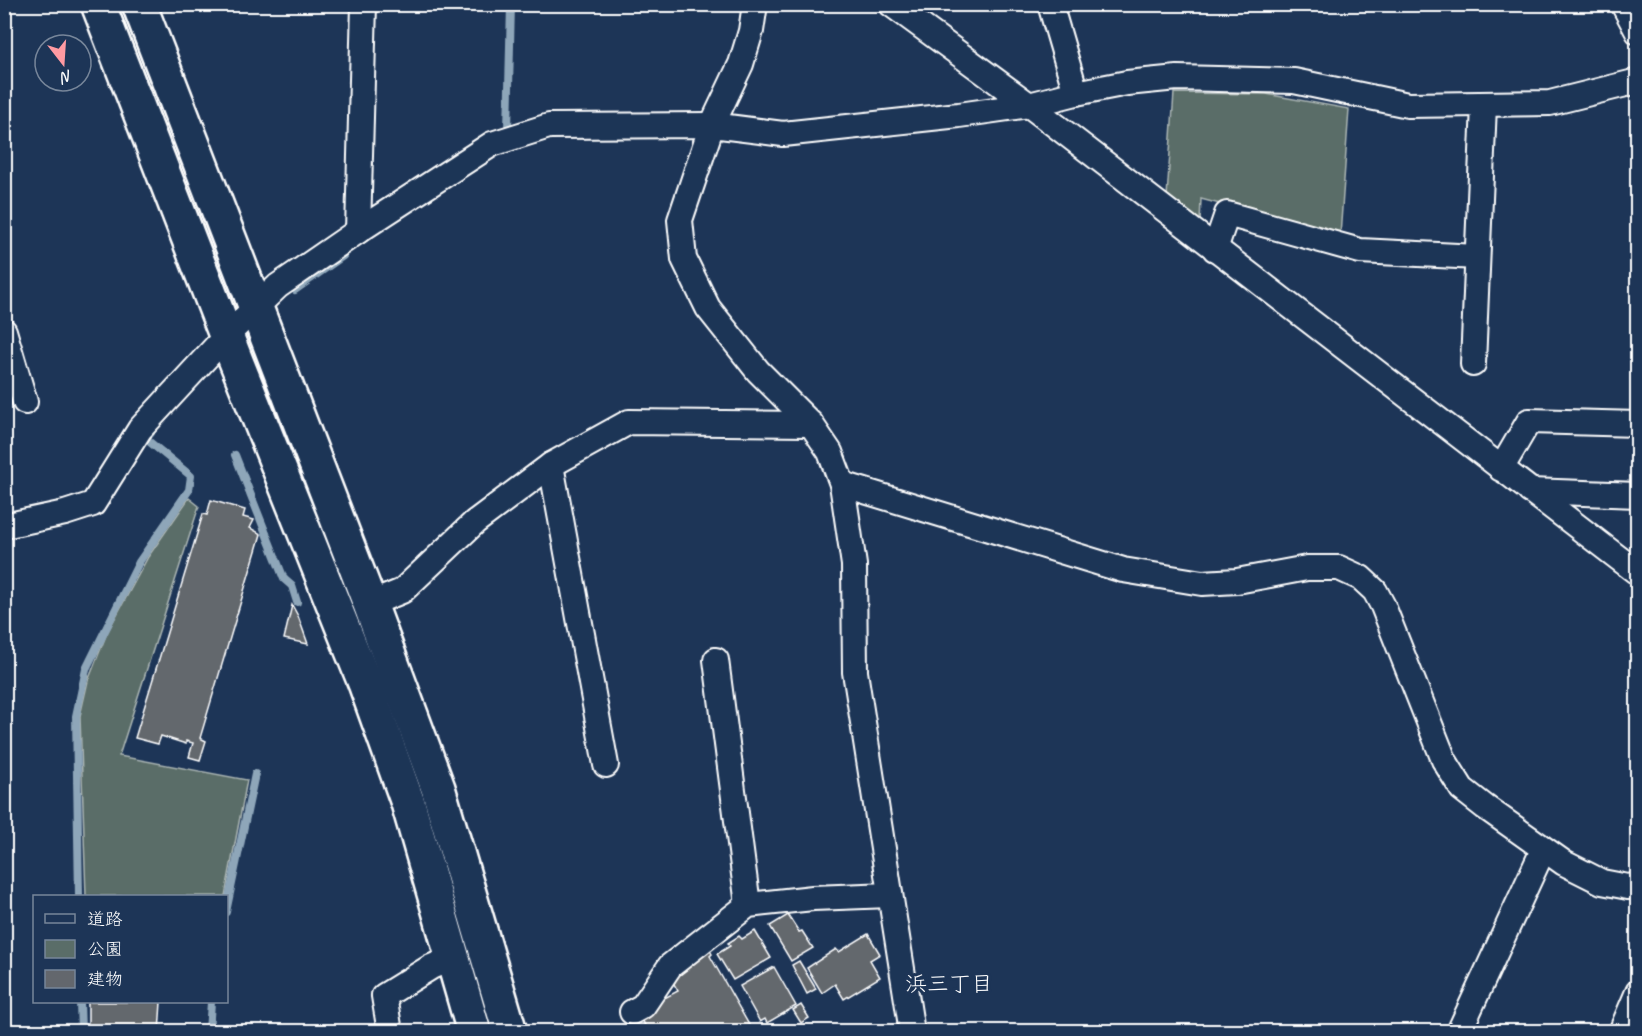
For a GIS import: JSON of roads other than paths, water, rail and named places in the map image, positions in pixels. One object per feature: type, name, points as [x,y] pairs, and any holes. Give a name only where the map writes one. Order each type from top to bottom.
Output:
[{"type":"street","points":[[98,4],[226,336],[365,683],[408,803],[474,1032]]},
{"type":"street","points":[[139,4],[370,604],[438,788],[510,1032]]},
{"type":"street","points":[[358,231],[364,4]]},
{"type":"street","points":[[755,4],[751,31],[741,64],[712,125],[680,220],[684,259],[708,308],[758,371],[811,424],[830,452],[842,484],[854,565],[855,672],[912,1032]]},
{"type":"street","points":[[891,4],[1029,105],[1638,573]]},
{"type":"street","points":[[1050,4],[1076,93]]},
{"type":"street","points":[[1623,4],[1638,32]]},
{"type":"street","points":[[4,526],[65,513],[93,504],[140,429],[226,336],[278,286],[492,144],[549,126],[712,125],[783,134],[959,115],[1029,105],[1127,83],[1177,78],[1294,81],[1408,105],[1550,103],[1638,81]]},
{"type":"street","points":[[1473,363],[1484,105]]},
{"type":"street","points":[[1215,249],[1227,214],[1360,251],[1477,257]]},
{"type":"street","points":[[4,331],[25,402]]},
{"type":"street","points":[[1501,469],[1529,421],[1638,424]]},
{"type":"street","points":[[370,604],[402,591],[475,522],[551,465],[629,422],[811,424]]},
{"type":"street","points":[[551,465],[606,765]]},
{"type":"street","points":[[842,484],[1123,570],[1202,583],[1238,581],[1307,568],[1339,568],[1360,578],[1375,591],[1383,606],[1444,760],[1462,789],[1543,850],[1564,863],[1602,882],[1628,887],[1638,885]]},
{"type":"street","points":[[1530,491],[1638,495]]},
{"type":"street","points":[[716,660],[747,905]]},
{"type":"street","points":[[1459,1032],[1543,850]]},
{"type":"street","points":[[632,1012],[643,1006],[670,966],[747,905],[813,898],[890,895]]},
{"type":"street","points":[[390,1032],[384,996],[431,966],[453,957]]},
{"type":"street","points":[[1621,1032],[1638,992]]},
{"type":"waterway","points":[[508,130],[511,4]]},
{"type":"waterway","points":[[295,290],[343,256]]},
{"type":"waterway","points":[[79,895],[76,716],[86,669],[139,562],[189,490],[191,476],[146,439],[151,433]]},
{"type":"waterway","points":[[235,455],[284,579],[292,586],[297,602]]},
{"type":"waterway","points":[[228,902],[255,774]]},
{"type":"waterway","points":[[80,1003],[81,1032]]},
{"type":"waterway","points":[[209,1032],[211,1003]]},
{"type":"district","name":"浜三丁目","points":[[949,983]]}]
